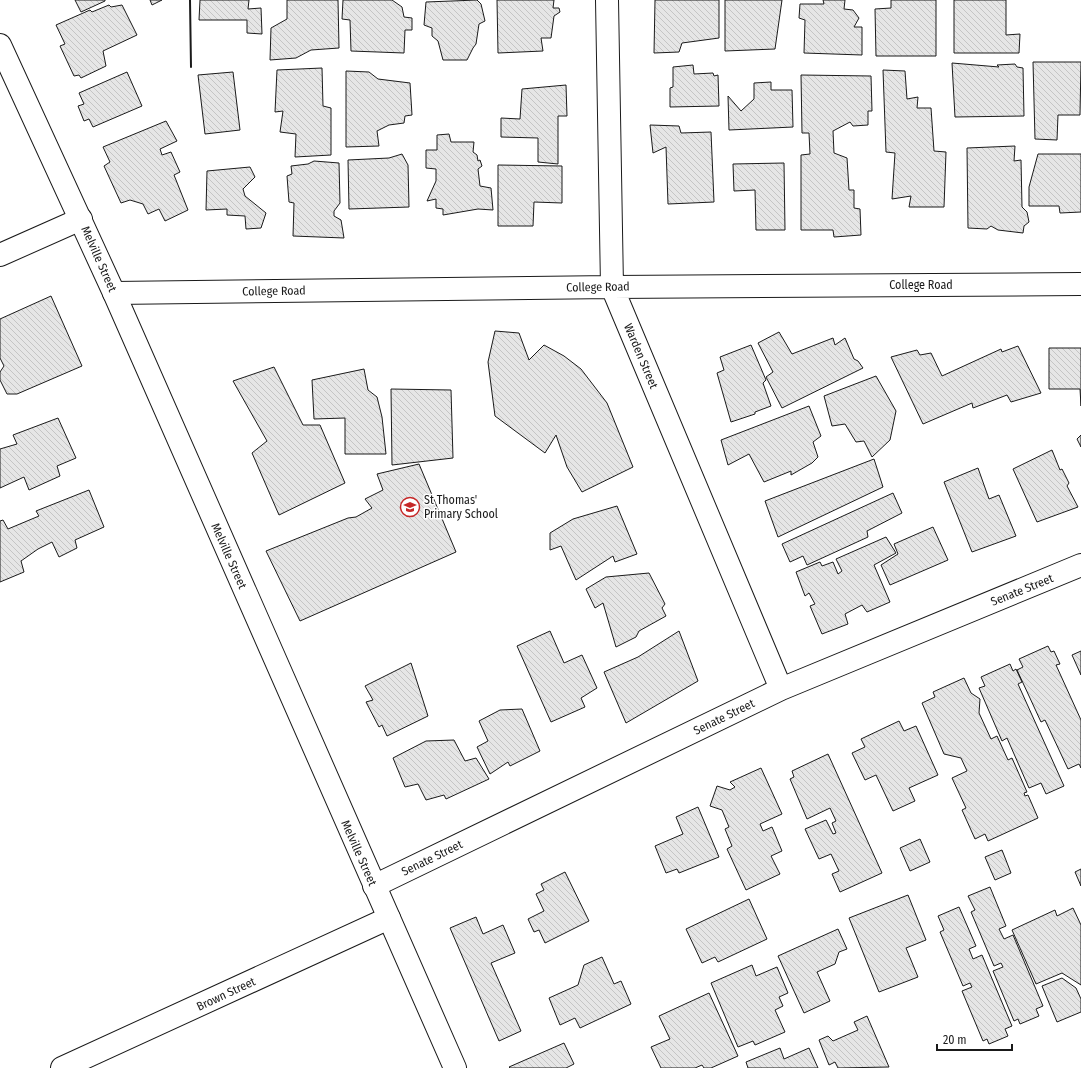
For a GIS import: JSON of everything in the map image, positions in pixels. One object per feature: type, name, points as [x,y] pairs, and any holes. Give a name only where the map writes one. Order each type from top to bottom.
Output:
[{"type":"street","name":"Warden Street","points":[[607,0],[612,287],[781,689]]},
{"type":"street","name":"Melville Street","points":[[0,45],[114,293],[455,1068]]},
{"type":"street","points":[[0,255],[81,219]]},
{"type":"street","name":"College Road","points":[[114,293],[612,287],[1081,284]]},
{"type":"street","name":"Senate Street","points":[[374,886],[781,689],[1081,565]]},
{"type":"street","name":"Brown Street","points":[[62,1068],[389,918]]},
{"type":"building","points":[[75,0],[105,0],[105,1],[81,12]]},
{"type":"building","points":[[150,0],[162,0],[152,5]]},
{"type":"building","points":[[200,0],[249,0],[248,9],[261,8],[262,34],[247,33],[247,20],[199,20]]},
{"type":"building","points":[[287,0],[338,0],[339,48],[311,50],[296,58],[270,60],[271,28],[287,19]]},
{"type":"building","points":[[343,0],[392,0],[402,7],[404,17],[412,18],[412,30],[405,30],[404,53],[351,51],[350,20],[342,19]]},
{"type":"building","points":[[477,0],[481,4],[485,21],[479,24],[476,44],[467,60],[443,60],[438,41],[432,36],[432,28],[424,25],[426,2]]},
{"type":"building","points":[[497,0],[554,0],[553,8],[559,8],[560,12],[554,16],[551,38],[541,38],[543,51],[498,53]]},
{"type":"building","points":[[655,0],[719,0],[719,38],[682,43],[679,52],[654,53]]},
{"type":"building","points":[[725,0],[782,0],[775,49],[725,51]]},
{"type":"building","points":[[823,0],[845,0],[844,9],[853,10],[859,18],[854,27],[862,27],[862,55],[804,53],[805,20],[799,18],[800,4],[824,4]]},
{"type":"building","points":[[891,0],[936,0],[936,56],[876,56],[875,9],[891,8]]},
{"type":"building","points":[[954,0],[1006,0],[1006,35],[1020,34],[1019,53],[954,53]]},
{"type":"building","points":[[109,5],[111,7],[122,5],[137,35],[103,51],[106,66],[81,78],[79,75],[74,76],[60,46],[65,44],[56,25],[90,10],[92,12]]},
{"type":"building","points":[[1033,62],[1081,62],[1080,115],[1058,115],[1057,140],[1035,139]]},
{"type":"building","points":[[952,63],[999,67],[997,65],[1015,64],[1017,67],[1023,68],[1024,116],[955,117]]},
{"type":"building","points":[[693,65],[694,74],[713,73],[714,76],[718,75],[719,106],[670,107],[670,88],[673,87],[673,67]]},
{"type":"building","points":[[322,68],[323,106],[331,108],[331,155],[295,157],[296,134],[280,132],[283,111],[275,112],[277,70]]},
{"type":"building","points":[[883,70],[905,71],[907,99],[918,97],[917,108],[931,108],[934,151],[946,152],[944,207],[909,207],[911,196],[892,199],[895,153],[886,152]]},
{"type":"building","points":[[346,71],[369,72],[378,79],[410,83],[412,115],[405,116],[404,123],[389,125],[377,131],[379,146],[346,147]]},
{"type":"building","points":[[127,72],[142,106],[93,127],[89,119],[84,121],[78,106],[84,104],[79,93]]},
{"type":"building","points":[[233,72],[240,130],[205,134],[198,75]]},
{"type":"building","points":[[801,75],[871,76],[872,111],[868,111],[868,125],[853,126],[850,122],[833,131],[834,153],[847,158],[849,190],[854,190],[854,208],[860,209],[861,235],[834,237],[833,230],[801,230],[801,155],[810,154],[809,133],[802,133]]},
{"type":"building","points":[[771,82],[771,90],[792,90],[793,127],[729,130],[728,96],[741,111],[754,99],[754,83]]},
{"type":"building","points":[[566,85],[567,116],[558,116],[558,164],[538,162],[538,138],[501,137],[501,118],[520,119],[522,89]]},
{"type":"building","points":[[166,121],[177,141],[160,149],[162,155],[171,152],[180,172],[174,175],[188,210],[165,221],[159,209],[148,214],[143,204],[130,200],[121,203],[104,166],[110,162],[103,147]]},
{"type":"building","points":[[650,125],[679,126],[681,133],[711,132],[714,202],[668,204],[666,147],[653,153]]},
{"type":"building","points":[[449,134],[451,142],[474,142],[473,152],[477,155],[478,161],[480,160],[482,166],[478,169],[480,186],[491,188],[493,210],[478,209],[443,215],[443,209],[436,208],[436,199],[427,201],[436,181],[436,169],[426,168],[426,150],[437,150],[437,135]]},
{"type":"building","points":[[1015,146],[1014,161],[1021,160],[1022,207],[1027,212],[1029,222],[1024,226],[1023,233],[998,230],[991,226],[987,229],[968,228],[967,148]]},
{"type":"building","points":[[402,154],[408,165],[409,207],[349,209],[348,160],[389,158]]},
{"type":"building","points":[[1038,154],[1081,154],[1081,212],[1060,213],[1059,206],[1029,206],[1029,187]]},
{"type":"building","points":[[314,161],[339,163],[340,203],[334,211],[334,216],[341,220],[344,238],[293,236],[294,203],[289,202],[287,176],[292,174],[291,166],[308,164]]},
{"type":"building","points":[[784,163],[785,230],[756,230],[755,190],[734,191],[733,164]]},
{"type":"building","points":[[498,165],[562,166],[562,203],[534,202],[533,226],[498,226]]},
{"type":"building","points":[[250,167],[255,177],[243,189],[245,196],[266,213],[261,228],[246,229],[245,216],[227,215],[227,209],[206,210],[207,171]]},
{"type":"building","points":[[51,296],[82,366],[17,394],[7,394],[0,380],[0,372],[4,366],[0,358],[0,319]]},
{"type":"building","points":[[495,331],[519,333],[529,360],[544,345],[564,356],[581,369],[607,403],[633,467],[582,492],[567,467],[556,435],[545,453],[495,416],[488,362]]},
{"type":"building","points":[[779,332],[792,354],[833,338],[835,345],[845,338],[854,359],[858,361],[863,368],[782,408],[766,377],[773,372],[758,343]]},
{"type":"building","points":[[751,345],[766,380],[763,383],[771,406],[755,412],[755,414],[731,422],[717,373],[724,370],[720,357]]},
{"type":"building","points":[[1018,346],[1041,393],[1011,402],[1007,395],[973,408],[972,403],[923,424],[891,357],[917,350],[920,355],[931,353],[942,376],[1001,349],[1002,352]]},
{"type":"building","points":[[1049,348],[1081,348],[1081,406],[1080,389],[1049,389]]},
{"type":"building","points":[[274,367],[303,425],[320,425],[345,483],[279,515],[252,453],[267,441],[233,381]]},
{"type":"building","points":[[364,369],[368,390],[377,397],[382,417],[386,454],[345,454],[345,418],[314,419],[312,380]]},
{"type":"building","points":[[876,376],[896,411],[890,440],[872,457],[864,441],[856,442],[845,424],[832,426],[824,396]]},
{"type":"building","points":[[391,389],[451,390],[453,458],[392,465]]},
{"type":"building","points":[[809,406],[821,436],[813,442],[818,457],[812,463],[791,475],[791,471],[764,482],[749,454],[728,465],[721,440]]},
{"type":"building","points":[[58,418],[76,458],[57,466],[60,476],[29,490],[24,477],[0,488],[0,449],[17,444],[13,435]]},
{"type":"building","points":[[1081,435],[1081,447],[1077,439]]},
{"type":"building","points":[[1052,450],[1060,470],[1062,469],[1069,483],[1067,486],[1078,507],[1037,522],[1013,469]]},
{"type":"building","points":[[874,459],[883,487],[778,537],[765,501]]},
{"type":"building","points":[[419,464],[456,552],[300,621],[266,551],[348,518],[356,517],[372,508],[365,499],[383,490],[377,474]]},
{"type":"building","points":[[978,468],[989,499],[999,495],[1016,536],[972,552],[944,482]]},
{"type":"building","points":[[89,490],[104,527],[75,540],[77,548],[59,557],[52,542],[38,549],[21,561],[24,572],[0,582],[0,521],[3,520],[8,529],[39,516],[36,511]]},
{"type":"building","points":[[893,493],[902,513],[867,531],[868,537],[807,565],[803,556],[790,562],[782,544]]},
{"type":"building","points":[[617,506],[637,554],[615,562],[613,556],[576,580],[561,546],[550,550],[550,533],[573,519]]},
{"type":"building","points":[[933,527],[948,560],[890,585],[881,565],[898,554],[894,544]]},
{"type":"building","points":[[886,537],[896,553],[874,565],[890,602],[867,612],[862,605],[845,614],[848,624],[822,634],[810,606],[815,604],[809,593],[805,596],[796,572],[820,562],[822,566],[833,562],[838,574],[842,571],[836,559]]},
{"type":"building","points":[[649,573],[665,604],[662,608],[666,616],[639,631],[636,637],[616,647],[603,603],[595,608],[586,589],[606,577]]},
{"type":"building","points":[[550,631],[564,663],[582,655],[597,688],[581,698],[585,707],[551,722],[517,646]]},
{"type":"building","points":[[679,631],[698,681],[626,723],[604,672],[638,657]]},
{"type":"building","points":[[1048,646],[1051,652],[1054,651],[1060,664],[1056,665],[1081,720],[1081,768],[1079,764],[1068,769],[1045,720],[1041,722],[1017,670],[1023,667],[1019,659]]},
{"type":"building","points":[[1081,651],[1081,675],[1072,655]]},
{"type":"building","points":[[411,663],[428,716],[387,736],[382,725],[379,727],[366,702],[373,700],[365,686]]},
{"type":"building","points":[[1010,664],[1013,671],[1016,669],[1022,682],[1018,684],[1064,786],[1046,794],[1041,783],[1029,788],[1007,738],[1002,741],[979,688],[985,686],[981,677]]},
{"type":"building","points":[[964,678],[971,693],[980,699],[979,713],[991,739],[997,736],[1008,760],[1012,758],[1027,792],[1024,793],[1025,796],[1028,795],[1038,818],[988,841],[985,834],[975,839],[962,810],[966,808],[952,778],[967,771],[961,758],[944,754],[922,703],[935,697],[933,692]]},
{"type":"building","points":[[522,709],[540,751],[510,766],[508,762],[490,774],[477,747],[488,741],[479,721],[500,710]]},
{"type":"building","points":[[899,721],[904,731],[916,726],[938,775],[909,788],[915,801],[893,811],[876,775],[865,780],[852,753],[865,747],[861,739]]},
{"type":"building","points":[[454,740],[465,761],[476,758],[489,779],[446,799],[444,795],[426,800],[418,784],[405,787],[393,758],[426,741]]},
{"type":"building","points":[[828,754],[882,873],[840,892],[832,874],[839,871],[831,854],[819,859],[805,829],[826,820],[833,834],[836,833],[832,823],[836,821],[830,808],[807,819],[790,779],[794,777],[792,771]]},
{"type":"building","points":[[761,768],[782,814],[760,824],[763,831],[772,827],[782,851],[771,856],[780,874],[746,890],[727,849],[732,846],[725,829],[729,827],[722,810],[710,806],[717,786],[730,790],[735,787],[730,782]]},
{"type":"building","points":[[698,807],[719,857],[679,873],[677,869],[666,873],[655,846],[683,834],[676,817]]},
{"type":"building","points":[[920,839],[930,862],[910,871],[900,848]]},
{"type":"building","points":[[1002,850],[1011,873],[995,880],[985,857]]},
{"type":"building","points":[[1081,869],[1081,886],[1075,872]]},
{"type":"building","points":[[565,872],[589,921],[545,943],[539,930],[534,932],[528,919],[544,911],[536,894],[544,890],[541,884]]},
{"type":"building","points":[[990,887],[1006,926],[999,929],[1004,939],[1013,935],[1043,1006],[1036,1009],[1039,1016],[1020,1024],[1018,1019],[1014,1021],[993,971],[1003,967],[1001,963],[994,966],[971,912],[975,910],[968,896]]},
{"type":"building","points":[[908,895],[926,940],[906,948],[918,977],[879,992],[849,918]]},
{"type":"building","points":[[749,899],[767,939],[718,962],[715,957],[702,963],[686,929]]},
{"type":"building","points":[[959,907],[976,946],[969,949],[973,959],[982,955],[1012,1026],[1005,1029],[1008,1036],[989,1044],[987,1039],[983,1041],[962,991],[972,987],[970,983],[963,986],[940,932],[944,930],[938,916]]},
{"type":"building","points":[[1073,908],[1081,925],[1081,985],[1062,973],[1036,984],[1012,930],[1055,910],[1057,916]]},
{"type":"building","points":[[476,917],[483,934],[503,925],[515,953],[491,963],[521,1031],[499,1041],[450,928]]},
{"type":"building","points":[[838,929],[847,949],[839,952],[835,964],[817,972],[830,1001],[804,1013],[778,956]]},
{"type":"building","points":[[602,957],[614,984],[621,981],[631,1004],[580,1028],[575,1018],[560,1025],[549,998],[578,985],[584,965]]},
{"type":"building","points":[[752,965],[756,976],[777,967],[788,993],[779,997],[783,1006],[775,1010],[785,1032],[755,1045],[753,1041],[738,1047],[711,983]]},
{"type":"building","points":[[1062,978],[1076,988],[1081,999],[1081,1012],[1057,1022],[1042,986]]},
{"type":"building","points":[[709,993],[738,1056],[711,1068],[704,1068],[702,1065],[695,1068],[661,1068],[651,1047],[670,1039],[659,1016]]},
{"type":"building","points":[[867,1016],[889,1067],[838,1068],[835,1062],[829,1065],[819,1040],[828,1036],[833,1041],[858,1030],[854,1022]]},
{"type":"building","points":[[564,1043],[574,1064],[566,1068],[509,1067]]},
{"type":"building","points":[[780,1048],[784,1059],[809,1048],[818,1068],[748,1068],[746,1062]]},
{"type":"wall","points":[[190,0],[191,67]]},
{"type":"place","name":"St Thomas' Primary School","points":[[410,507]]}]
